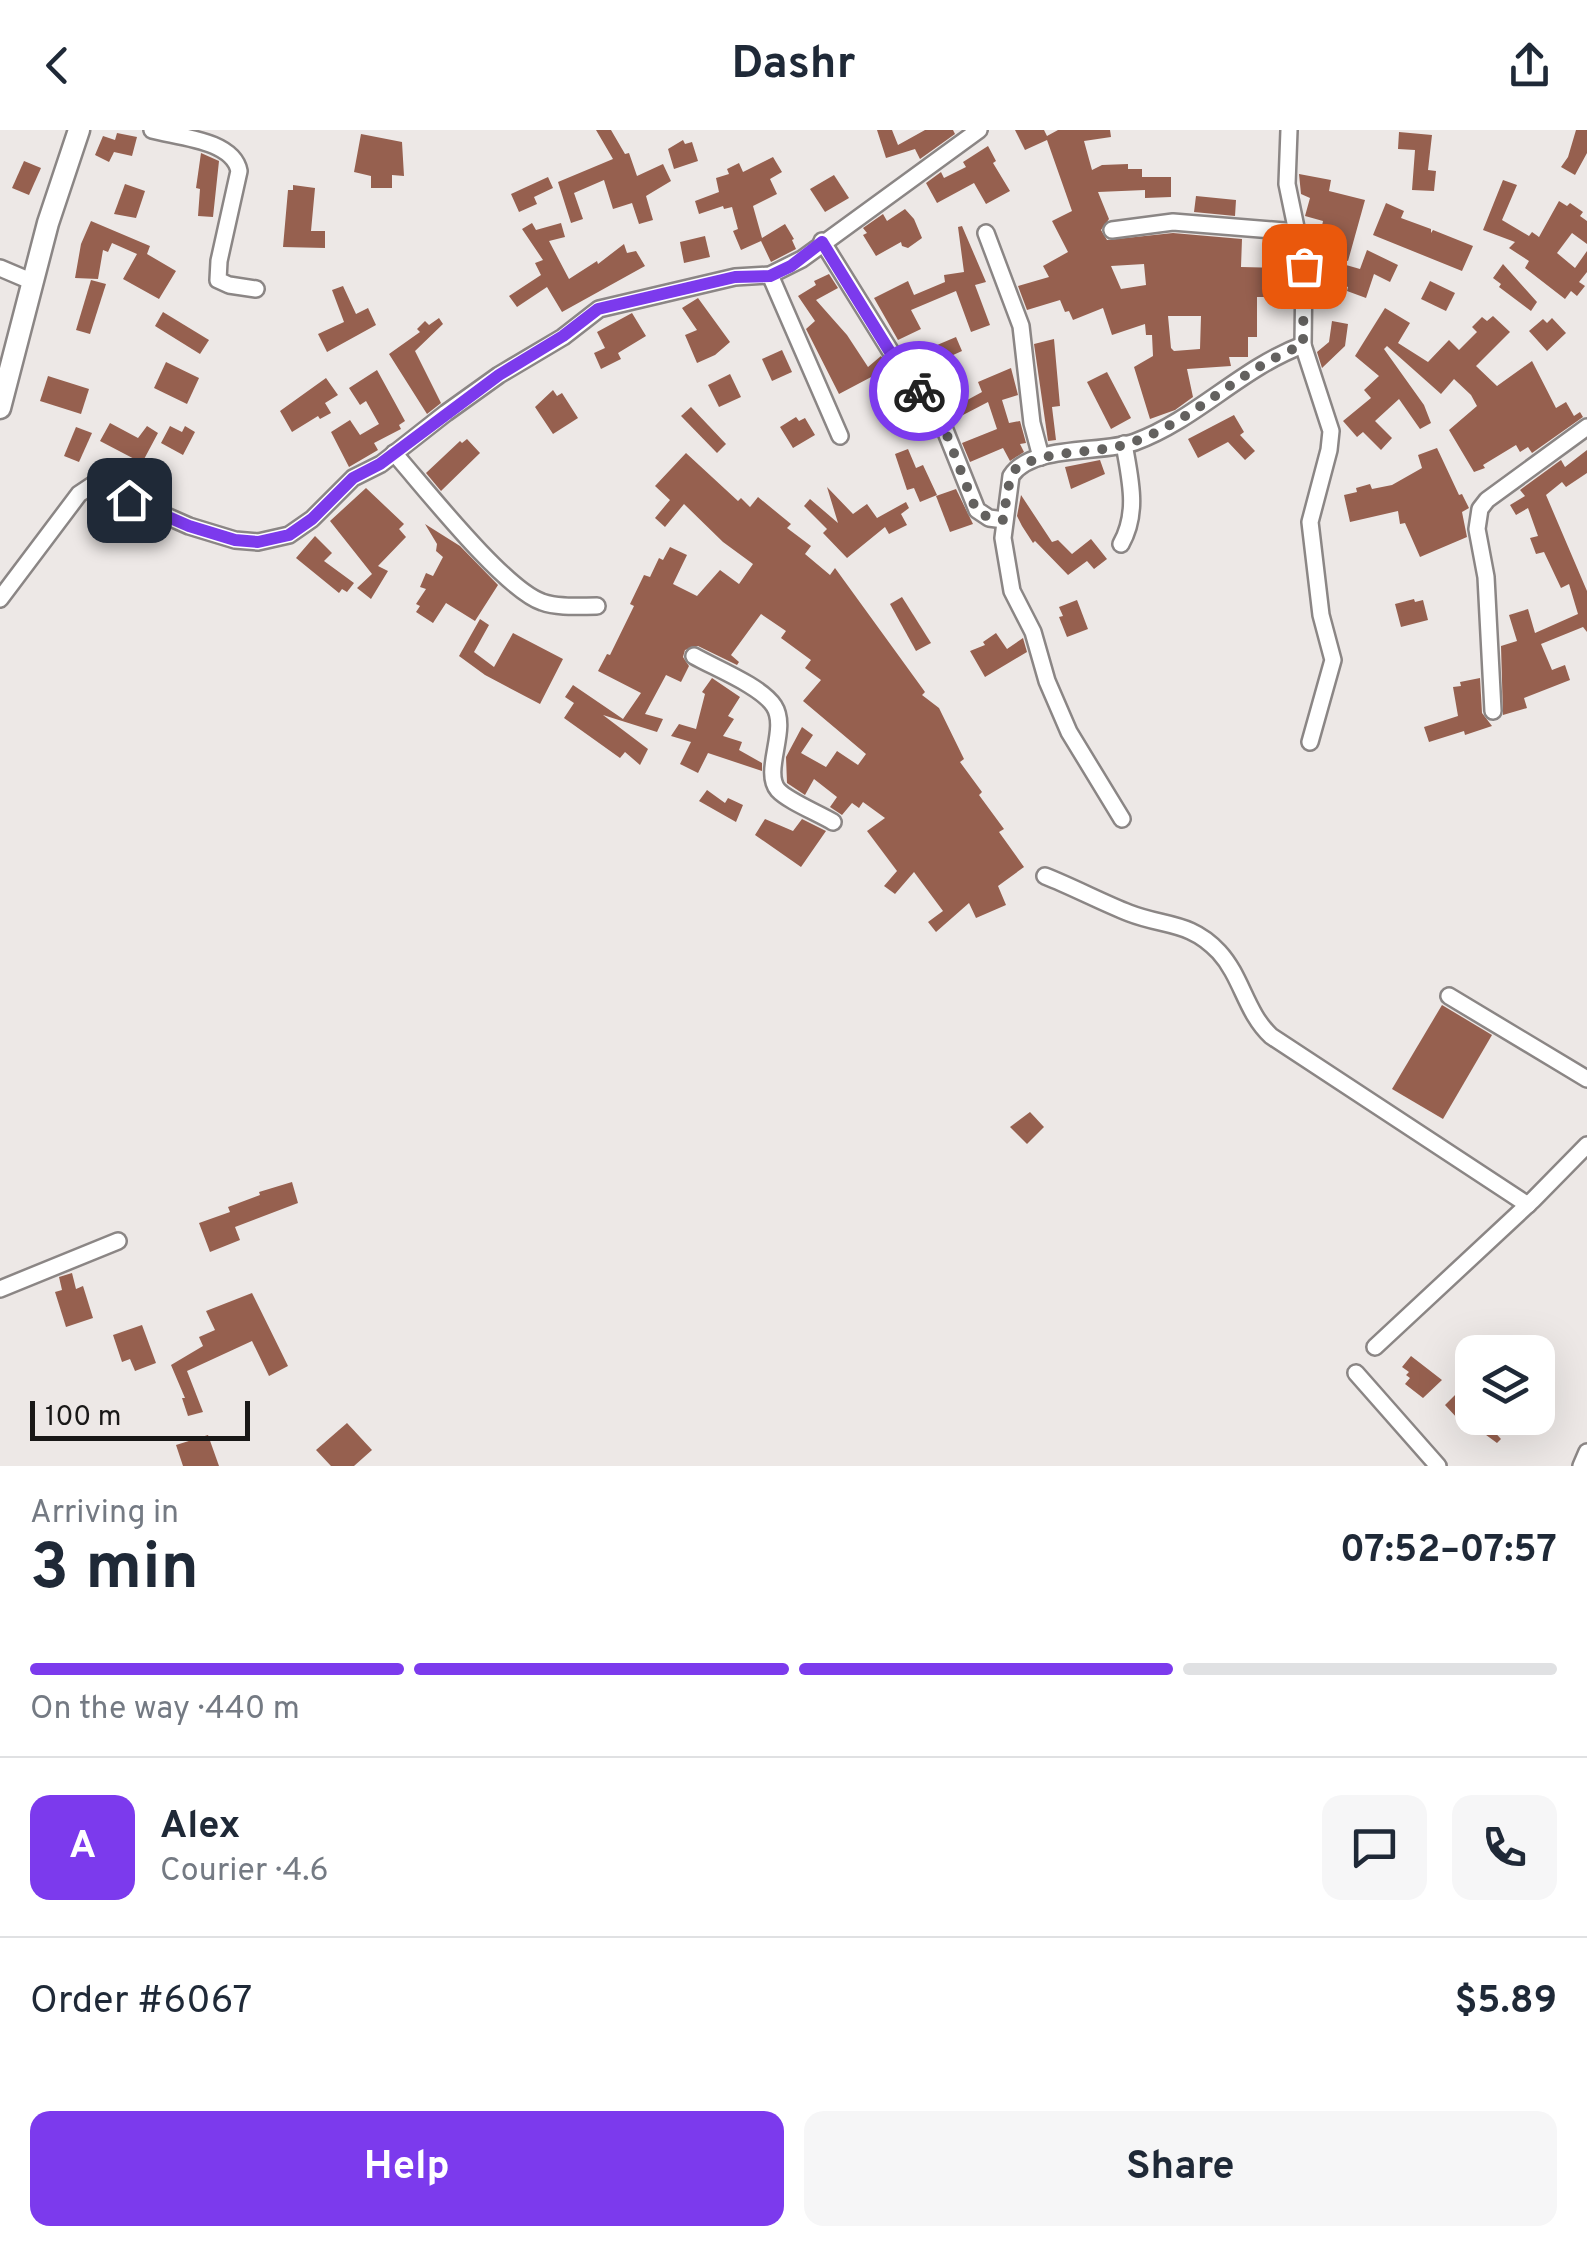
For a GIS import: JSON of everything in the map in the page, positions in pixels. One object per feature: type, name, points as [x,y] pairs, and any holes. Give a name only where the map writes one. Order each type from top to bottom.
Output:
[{"type":"street","points":[[0,408],[32,282],[79,130]]},
{"type":"street","points":[[152,130],[225,150],[236,160],[239,171],[218,261],[218,280],[229,286],[256,289]]},
{"type":"street","points":[[0,599],[87,486],[100,486],[189,526],[235,540],[258,542],[289,535],[312,519],[353,478],[394,454],[499,375],[563,336],[598,309],[735,277],[770,276],[791,266],[979,130]]},
{"type":"street","points":[[1289,130],[1287,184],[1304,266],[1303,345],[1330,431],[1329,450],[1310,522],[1321,615],[1333,660],[1310,742]]},
{"type":"street","points":[[1112,230],[1173,222],[1297,232]]},
{"type":"street","points":[[986,233],[1021,326],[1032,423],[1042,457]]},
{"type":"street","points":[[822,242],[890,352],[943,425],[976,510],[989,518],[1004,520]]},
{"type":"street","points":[[0,268],[32,282]]},
{"type":"street","points":[[770,276],[840,436]]},
{"type":"street","points":[[1122,819],[1068,732],[1047,682],[1033,632],[1012,590],[1002,538],[1010,476],[1016,468],[1042,457],[1124,444],[1168,428],[1219,396],[1264,360],[1303,345]]},
{"type":"street","points":[[1493,712],[1486,578],[1477,529],[1480,509],[1486,500],[1587,427]]},
{"type":"street","points":[[1121,544],[1130,527],[1132,496],[1124,444]]},
{"type":"street","points":[[394,454],[520,589],[542,602],[597,606]]},
{"type":"street","points":[[694,656],[760,692],[775,706],[778,718],[772,780],[780,793],[832,822]]},
{"type":"street","points":[[1044,876],[1127,912],[1178,924],[1204,938],[1222,956],[1249,1000],[1253,1014],[1271,1036],[1528,1205]]},
{"type":"street","points":[[1449,996],[1587,1079]]},
{"type":"street","points":[[1375,1347],[1587,1145]]},
{"type":"street","points":[[0,1289],[118,1241]]},
{"type":"street","points":[[1356,1374],[1438,1466]]},
{"type":"street","points":[[1581,1466],[1587,1452]]},
{"type":"building","points":[[596,130],[611,130],[625,154],[629,153],[637,176],[663,164],[671,181],[646,196],[653,220],[639,224],[632,203],[613,209],[604,180],[574,193],[583,219],[571,223],[558,182],[613,159]]},
{"type":"building","points":[[877,130],[892,130],[898,145],[925,130],[953,130],[955,134],[920,159],[915,149],[886,158]]},
{"type":"building","points":[[1015,130],[1044,130],[1047,136],[1058,130],[1110,130],[1111,137],[1084,141],[1092,170],[1102,165],[1128,164],[1128,169],[1142,169],[1142,177],[1171,177],[1171,197],[1145,198],[1145,190],[1098,192],[1109,219],[1101,230],[1107,240],[1173,233],[1242,239],[1241,267],[1283,268],[1282,297],[1257,297],[1257,337],[1248,337],[1248,357],[1229,357],[1231,366],[1187,369],[1193,397],[1175,410],[1150,419],[1134,367],[1153,356],[1152,335],[1146,335],[1145,324],[1112,335],[1103,308],[1073,320],[1060,300],[1027,310],[1018,286],[1049,277],[1043,266],[1068,252],[1052,221],[1072,211],[1047,140],[1025,150]],"holes":[[[1144,264],[1146,285],[1121,289],[1111,266]],[[1168,316],[1201,316],[1200,349],[1171,348]]]},
{"type":"building","points":[[1576,130],[1587,130],[1587,153],[1575,175],[1561,167]]},
{"type":"building","points":[[1399,132],[1432,135],[1428,170],[1436,171],[1434,191],[1412,190],[1415,150],[1398,149]]},
{"type":"building","points":[[117,133],[137,137],[132,156],[114,152],[109,162],[95,155],[103,136],[115,140]]},
{"type":"building","points":[[361,134],[402,142],[404,176],[392,175],[392,188],[371,188],[371,176],[354,172]]},
{"type":"building","points":[[683,140],[685,144],[692,142],[698,161],[674,169],[668,149]]},
{"type":"building","points":[[988,146],[1010,191],[986,204],[974,183],[937,203],[926,183],[941,172],[944,178],[966,167],[963,162]]},
{"type":"building","points":[[201,153],[219,161],[213,217],[198,216],[200,189],[196,188]]},
{"type":"building","points":[[773,157],[782,172],[770,179],[777,194],[753,206],[762,238],[785,224],[796,249],[771,262],[761,241],[741,250],[733,231],[738,229],[732,207],[699,214],[695,201],[719,192],[716,178],[729,174],[727,169],[739,163],[743,172]]},
{"type":"building","points":[[24,161],[41,168],[29,195],[12,188]]},
{"type":"building","points":[[1299,174],[1331,180],[1329,191],[1365,200],[1348,261],[1324,255],[1326,247],[1318,245],[1323,221],[1305,216],[1310,198],[1301,194]]},
{"type":"building","points":[[834,175],[849,198],[825,212],[810,189]]},
{"type":"building","points":[[548,177],[553,188],[534,197],[537,204],[519,212],[511,194]]},
{"type":"building","points":[[1503,180],[1517,185],[1502,220],[1529,236],[1532,232],[1539,237],[1559,201],[1583,212],[1580,216],[1587,221],[1587,244],[1572,233],[1557,253],[1575,268],[1587,251],[1587,272],[1579,282],[1585,286],[1577,296],[1571,291],[1565,299],[1525,268],[1529,261],[1509,248],[1515,242],[1483,230]]},
{"type":"building","points":[[125,184],[145,191],[136,218],[114,214]]},
{"type":"building","points":[[293,185],[315,188],[311,231],[325,231],[325,248],[283,247],[288,190],[293,190]]},
{"type":"building","points":[[1196,196],[1236,200],[1235,216],[1194,212]]},
{"type":"building","points":[[1386,203],[1404,211],[1401,218],[1431,229],[1431,233],[1433,230],[1473,246],[1462,271],[1373,235]]},
{"type":"building","points":[[905,209],[922,238],[908,248],[901,242],[876,256],[863,228],[883,214],[887,221]]},
{"type":"building","points":[[91,221],[150,246],[147,254],[176,271],[159,299],[123,279],[137,254],[112,243],[108,252],[103,250],[98,279],[75,278],[81,244]]},
{"type":"building","points":[[532,223],[536,230],[561,223],[565,237],[549,241],[569,279],[624,244],[627,253],[636,251],[645,266],[562,312],[547,287],[517,307],[509,296],[541,275],[535,263],[543,260],[522,229]]},
{"type":"building","points":[[962,226],[986,282],[975,285],[990,325],[971,332],[956,291],[911,310],[921,329],[898,340],[874,298],[908,281],[914,295],[945,282],[944,275],[964,272],[958,227]]},
{"type":"building","points":[[705,236],[710,257],[684,263],[680,242]]},
{"type":"building","points":[[1367,250],[1398,265],[1390,282],[1374,274],[1366,298],[1340,284],[1346,265],[1360,269]]},
{"type":"building","points":[[1503,264],[1537,302],[1531,311],[1493,278]]},
{"type":"building","points":[[829,274],[838,288],[816,300],[847,335],[868,367],[881,356],[892,373],[881,382],[875,375],[839,394],[806,329],[815,321],[798,296]]},
{"type":"building","points":[[91,280],[106,284],[90,334],[76,330]]},
{"type":"building","points":[[1430,281],[1455,293],[1446,311],[1421,299]]},
{"type":"building","points":[[343,286],[356,314],[368,308],[376,325],[327,352],[318,334],[344,322],[332,290]]},
{"type":"building","points":[[698,298],[730,342],[697,363],[685,335],[697,330],[682,308]]},
{"type":"building","points":[[1385,308],[1410,323],[1398,343],[1428,362],[1449,340],[1459,350],[1477,332],[1472,327],[1482,317],[1487,321],[1493,316],[1510,332],[1476,366],[1497,386],[1532,361],[1556,408],[1566,402],[1574,416],[1580,412],[1583,417],[1532,453],[1528,447],[1520,452],[1516,445],[1474,472],[1449,430],[1477,406],[1471,395],[1454,379],[1441,394],[1387,346],[1384,349],[1424,405],[1431,423],[1420,429],[1399,399],[1375,421],[1392,438],[1381,450],[1363,432],[1357,437],[1343,421],[1371,398],[1364,390],[1379,376],[1355,356]]},
{"type":"building","points":[[163,312],[209,340],[200,354],[155,326]]},
{"type":"building","points":[[632,313],[646,336],[618,353],[621,359],[601,369],[594,353],[605,348],[597,332]]},
{"type":"building","points":[[439,318],[443,324],[415,351],[441,403],[427,414],[389,354],[420,332],[417,329],[425,321],[429,325]]},
{"type":"building","points":[[1552,318],[1566,333],[1547,351],[1529,331],[1543,319],[1547,323]]},
{"type":"building","points":[[1332,321],[1348,324],[1345,346],[1322,368],[1317,352],[1329,342]]},
{"type":"building","points":[[956,337],[962,351],[921,374],[909,358],[929,345],[930,348]]},
{"type":"building","points":[[1054,339],[1060,406],[1052,407],[1056,440],[1048,441],[1034,344]]},
{"type":"building","points":[[782,350],[792,372],[772,381],[762,359]]},
{"type":"building","points":[[166,362],[199,378],[187,404],[154,388]]},
{"type":"building","points":[[1011,368],[1018,395],[1002,400],[1009,423],[1020,421],[1026,443],[1020,444],[1024,452],[1010,461],[1003,448],[970,462],[962,443],[997,429],[988,402],[963,415],[958,405],[982,392],[978,382]]},
{"type":"building","points":[[377,370],[405,421],[399,425],[401,429],[374,443],[378,450],[349,467],[331,432],[350,420],[360,435],[379,424],[366,401],[360,405],[349,388]]},
{"type":"building","points":[[1107,372],[1131,418],[1111,429],[1087,382]]},
{"type":"building","points":[[730,374],[741,397],[719,407],[708,385]]},
{"type":"building","points":[[48,376],[89,389],[81,414],[40,401]]},
{"type":"building","points":[[326,378],[338,395],[325,403],[331,413],[292,432],[280,411]]},
{"type":"building","points":[[553,390],[557,396],[562,393],[578,418],[553,434],[535,407]]},
{"type":"building","points":[[691,407],[726,444],[717,453],[681,416]]},
{"type":"building","points":[[1234,415],[1244,432],[1240,435],[1255,451],[1245,460],[1228,442],[1198,458],[1188,439]]},
{"type":"building","points":[[796,417],[799,421],[805,418],[815,435],[793,448],[780,427]]},
{"type":"building","points":[[110,423],[138,438],[147,426],[158,433],[142,463],[100,441]]},
{"type":"building","points":[[170,426],[182,432],[185,426],[195,432],[183,455],[161,443]]},
{"type":"building","points":[[76,427],[92,433],[79,462],[64,456]]},
{"type":"building","points":[[467,439],[480,453],[441,491],[426,473]]},
{"type":"building","points":[[1437,448],[1469,508],[1462,512],[1467,537],[1420,557],[1405,523],[1400,524],[1398,511],[1350,522],[1344,495],[1370,484],[1372,489],[1392,485],[1422,468],[1418,455]]},
{"type":"building","points":[[908,449],[916,468],[923,465],[937,495],[920,502],[914,488],[907,490],[895,454]]},
{"type":"building","points":[[1587,450],[1587,473],[1566,487],[1562,482],[1546,495],[1587,591],[1587,632],[1583,627],[1541,644],[1552,670],[1565,665],[1570,680],[1524,698],[1527,708],[1503,715],[1501,646],[1517,641],[1509,615],[1528,609],[1535,633],[1578,614],[1569,584],[1561,588],[1544,552],[1536,554],[1530,538],[1538,536],[1528,508],[1516,515],[1510,505],[1525,496],[1520,490],[1561,460],[1565,467]]},
{"type":"building","points":[[686,453],[738,501],[741,498],[750,507],[758,497],[791,524],[787,528],[811,546],[805,554],[830,575],[835,568],[925,692],[922,695],[939,708],[964,759],[960,762],[982,792],[979,795],[1004,829],[999,832],[1024,867],[998,886],[1006,905],[976,918],[969,903],[936,932],[928,922],[943,911],[914,872],[895,894],[884,886],[897,871],[867,831],[885,818],[863,802],[859,808],[852,803],[842,815],[830,807],[837,797],[814,779],[805,795],[787,783],[786,757],[802,727],[813,735],[801,753],[826,767],[837,751],[858,765],[866,754],[803,701],[821,680],[805,668],[811,660],[781,638],[786,631],[761,614],[731,655],[739,662],[737,665],[698,646],[685,650],[683,657],[689,666],[681,682],[666,675],[645,714],[663,719],[657,732],[603,715],[648,749],[640,765],[625,752],[620,758],[564,718],[574,703],[565,697],[573,685],[623,719],[641,693],[598,671],[634,606],[630,604],[644,575],[650,577],[659,558],[663,560],[670,547],[687,555],[673,584],[697,596],[720,570],[739,584],[753,564],[723,542],[684,504],[665,527],[655,518],[670,500],[655,486]]},
{"type":"building","points":[[1100,460],[1105,474],[1071,489],[1065,467]]},
{"type":"building","points":[[827,487],[853,514],[867,504],[877,518],[906,502],[909,508],[901,514],[907,525],[889,534],[885,527],[847,558],[823,533],[827,529],[804,506],[810,499],[838,523]]},
{"type":"building","points":[[366,488],[404,524],[399,529],[406,537],[378,566],[388,571],[371,599],[357,588],[372,574],[330,521]]},
{"type":"building","points":[[956,489],[973,524],[950,532],[936,496]]},
{"type":"building","points":[[1021,495],[1052,542],[1058,540],[1072,554],[1091,539],[1107,559],[1094,569],[1087,561],[1068,575],[1033,543],[1022,526],[1017,516]]},
{"type":"building","points":[[425,524],[460,546],[498,585],[475,621],[446,603],[433,623],[416,612],[420,606],[416,604],[426,589],[420,587],[426,573],[433,576],[443,557],[436,551],[437,544]]},
{"type":"building","points":[[315,536],[332,553],[324,561],[354,583],[347,592],[342,589],[339,593],[296,558]]},
{"type":"building","points":[[902,597],[931,643],[916,651],[890,604]]},
{"type":"building","points":[[1077,600],[1088,629],[1067,637],[1059,607]]},
{"type":"building","points":[[1423,600],[1428,620],[1401,627],[1395,604]]},
{"type":"building","points":[[480,619],[489,625],[474,652],[494,667],[513,633],[563,659],[540,704],[485,675],[459,656]]},
{"type":"building","points":[[996,633],[1007,649],[1023,638],[1027,652],[985,677],[970,651],[985,645],[983,642]]},
{"type":"building","points":[[712,678],[740,697],[728,716],[734,719],[723,736],[742,742],[739,750],[762,763],[762,771],[708,753],[698,773],[680,764],[691,742],[671,736],[679,724],[696,729],[705,694],[702,692]]},
{"type":"building","points":[[1480,678],[1482,713],[1492,726],[1429,742],[1424,727],[1458,716],[1453,687]]},
{"type":"building","points":[[707,790],[725,803],[728,798],[743,805],[736,822],[699,801]]},
{"type":"building","points":[[765,819],[793,831],[802,819],[826,831],[801,867],[755,835]]},
{"type":"building","points":[[1442,1005],[1492,1035],[1443,1119],[1392,1089]]},
{"type":"building","points":[[1030,1112],[1044,1127],[1027,1144],[1010,1127]]},
{"type":"building","points":[[292,1182],[298,1203],[235,1227],[240,1240],[210,1252],[199,1223],[230,1212],[228,1207],[260,1195],[259,1192]]},
{"type":"building","points":[[72,1273],[76,1289],[83,1286],[93,1318],[66,1327],[55,1292],[62,1290],[59,1277]]},
{"type":"building","points":[[252,1293],[288,1366],[269,1376],[252,1341],[187,1371],[203,1412],[188,1416],[171,1365],[203,1346],[199,1337],[215,1330],[206,1311]]},
{"type":"building","points":[[142,1325],[156,1363],[135,1371],[130,1359],[122,1362],[113,1335]]},
{"type":"building","points":[[1411,1356],[1442,1380],[1423,1398],[1405,1384],[1409,1372],[1402,1367]]},
{"type":"building","points":[[1455,1395],[1455,1416],[1445,1405]]},
{"type":"building","points":[[347,1423],[372,1450],[354,1466],[331,1466],[316,1450]]},
{"type":"building","points":[[208,1435],[219,1466],[183,1466],[176,1445]]},
{"type":"way so far","points":[[919,391],[943,425],[976,510],[989,518],[1004,520],[1010,476],[1016,468],[1046,456],[1132,443],[1168,428],[1219,396],[1264,360],[1303,345],[1304,266]]},
{"type":"route","points":[[129,500],[189,526],[235,540],[258,542],[289,535],[312,519],[353,478],[380,464],[446,412],[598,309],[735,277],[770,276],[791,266],[822,242],[890,352],[919,391]]}]
